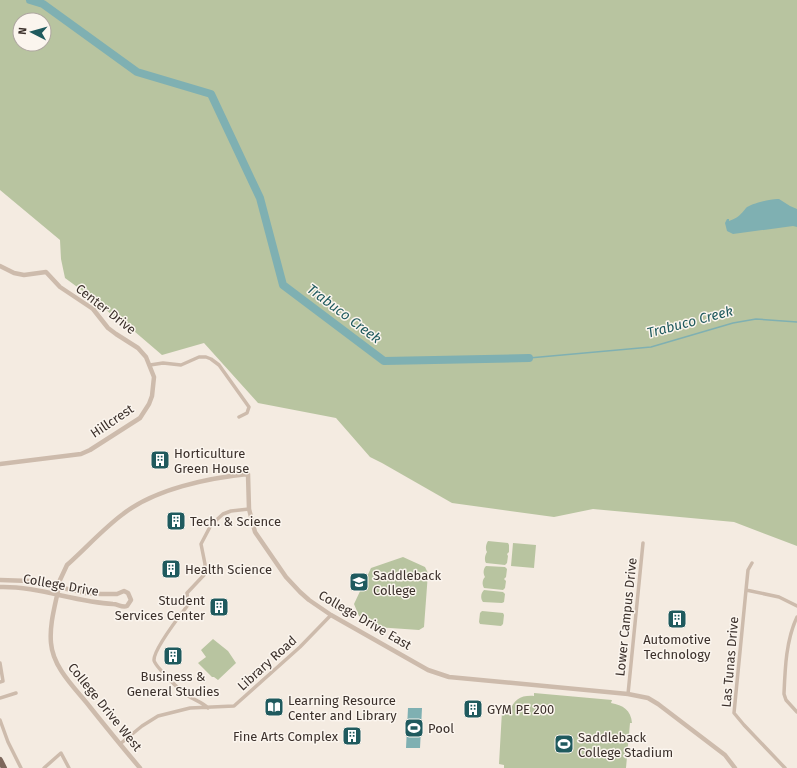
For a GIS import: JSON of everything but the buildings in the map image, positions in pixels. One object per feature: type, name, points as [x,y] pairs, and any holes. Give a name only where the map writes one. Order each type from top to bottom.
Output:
[{"type":"main road","points":[[0,760],[4,768]]},
{"type":"street","name":"Center Drive","points":[[0,266],[14,273],[24,274],[46,272],[60,287],[93,309],[108,328],[138,348],[146,357],[150,365]]},
{"type":"street","points":[[150,365],[163,363],[181,365],[199,357],[211,359],[219,365],[249,407],[248,413],[239,417]]},
{"type":"street","name":"Hillcrest","points":[[0,464],[81,454],[134,423],[145,412],[152,396],[154,377],[150,365]]},
{"type":"street","name":"College Drive East","points":[[59,587],[62,572],[67,565],[123,514],[158,494],[195,483],[227,476],[248,474],[249,509],[255,532],[286,577],[309,600],[331,615],[428,670],[445,676],[628,694],[648,698],[725,755],[735,768]]},
{"type":"street","points":[[208,708],[184,693],[156,665],[154,657],[178,618],[188,605],[186,593],[204,575],[205,564],[202,544],[211,525],[223,514],[231,511],[249,509]]},
{"type":"street","name":"Lower Campus Drive","points":[[628,694],[643,543]]},
{"type":"street","name":"Las Tunas Drive","points":[[752,563],[748,570],[734,713],[785,768]]},
{"type":"street","name":"College Drive","points":[[0,580],[30,581],[86,593],[117,594],[126,592],[130,595],[131,600],[125,607],[118,604],[93,603],[19,588],[0,587]]},
{"type":"street","name":"College Drive West","points":[[59,587],[51,634],[51,644],[58,665],[70,682],[140,768]]},
{"type":"street","points":[[746,590],[779,597],[797,606]]},
{"type":"street","name":"College Drive","points":[[117,594],[116,598],[118,604]]},
{"type":"street","name":"Library Road","points":[[120,744],[142,726],[158,716],[190,708],[234,706],[300,647],[331,615]]},
{"type":"street","points":[[797,617],[792,627],[789,643],[784,694],[786,700],[797,712]]},
{"type":"street","points":[[0,663],[3,681],[0,682]]},
{"type":"street","points":[[0,698],[16,693]]},
{"type":"street","points":[[0,720],[8,742],[21,768]]},
{"type":"street","points":[[44,768],[61,753],[69,768]]},
{"type":"green space","points":[[0,0],[797,0],[797,546],[734,522],[593,509],[554,517],[452,503],[370,457],[336,418],[258,403],[204,343],[162,355],[134,331],[115,318],[99,303],[65,278],[61,259],[60,240],[0,190]]},
{"type":"green space","points":[[488,541],[508,543],[509,552],[507,554],[507,563],[505,565],[486,563],[485,556]]},
{"type":"green space","points":[[513,543],[536,545],[534,568],[511,566]]},
{"type":"green space","points":[[403,557],[425,567],[428,573],[424,627],[419,630],[376,627],[359,616],[354,604],[371,568]]},
{"type":"green space","points":[[486,566],[505,567],[507,569],[506,577],[504,579],[506,581],[505,588],[503,590],[484,588],[484,569]]},
{"type":"green space","points":[[484,590],[503,592],[505,594],[504,602],[483,602],[481,596]]},
{"type":"green space","points":[[482,611],[503,613],[503,624],[501,626],[480,624],[480,613]]},
{"type":"green space","points":[[213,639],[228,651],[236,663],[218,680],[212,677],[198,663],[206,657],[201,650]]},
{"type":"green space","name":"Saddleback College Stadium","points":[[534,693],[612,700],[611,703],[626,709],[630,715],[632,723],[630,723],[626,768],[504,768],[504,765],[499,764],[502,711],[510,712],[516,701],[522,697],[534,696]]},
{"type":"water","points":[[779,199],[797,209],[797,227],[793,226],[733,234],[727,231],[725,223],[727,219],[729,219],[729,221],[735,219],[746,208],[752,205],[767,200]]},
{"type":"water","name":"Pool","points":[[408,708],[422,708],[420,748],[406,748]]},
{"type":"waterway","name":"Trabuco Creek","points":[[30,0],[43,4],[137,72],[211,94],[260,198],[283,285],[384,361],[529,358]]},
{"type":"waterway","name":"Trabuco Creek","points":[[529,358],[651,347],[733,323],[756,319],[797,322]]},
{"type":"place","name":"Horticulture Green House","points":[[160,460]]},
{"type":"place","name":"Tech. & Science","points":[[176,521]]},
{"type":"place","name":"Health Science","points":[[171,569]]},
{"type":"place","name":"Saddleback College","points":[[359,582]]},
{"type":"place","name":"Student Services Center","points":[[219,607]]},
{"type":"place","name":"Automotive Technology","points":[[677,619]]},
{"type":"place","name":"Business & General Studies","points":[[173,656]]},
{"type":"place","name":"Learning Resource Center and Library","points":[[274,707]]},
{"type":"place","name":"GYM PE 200","points":[[473,709]]},
{"type":"place","name":"Pool","points":[[414,728]]},
{"type":"place","name":"Fine Arts Complex","points":[[352,736]]},
{"type":"place","name":"Saddleback College Stadium","points":[[564,744]]}]
